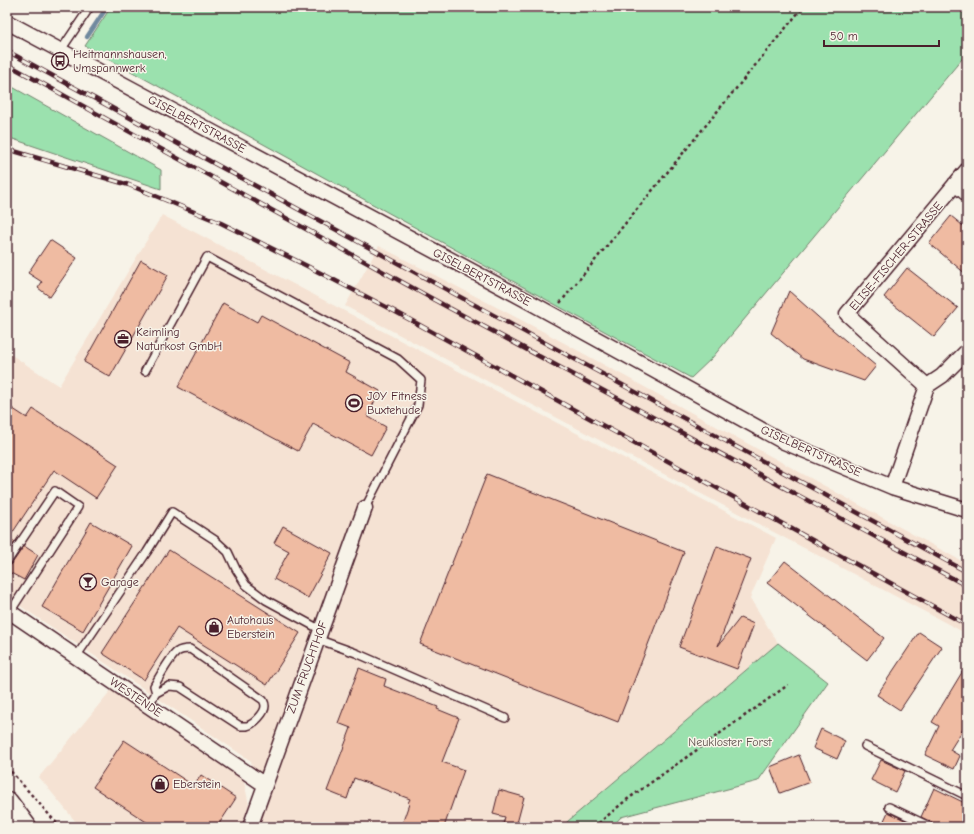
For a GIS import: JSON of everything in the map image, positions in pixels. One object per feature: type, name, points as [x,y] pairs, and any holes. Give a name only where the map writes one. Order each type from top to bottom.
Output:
[{"type":"main road","points":[[7,803],[25,827]]},
{"type":"street","name":"GISELBERTSTRASSE","points":[[7,22],[551,314],[784,442],[892,487],[967,510]]},
{"type":"street","name":"ELISE-FISCHER-STRASSE","points":[[927,386],[847,314],[967,170]]},
{"type":"street","points":[[955,184],[967,194]]},
{"type":"street","points":[[892,487],[927,386],[942,376],[967,351]]},
{"type":"street","name":"ZUM FRUCHTHOF","points":[[250,827],[365,508]]},
{"type":"street","name":"WESTENDE","points":[[8,611],[265,785]]},
{"type":"lane","points":[[61,50],[90,7]]},
{"type":"lane","points":[[145,371],[207,257],[398,360],[420,380],[418,405],[365,508]]},
{"type":"lane","points":[[7,562],[55,491],[78,507],[8,611]]},
{"type":"lane","points":[[76,657],[147,552],[172,512],[215,540],[228,552],[246,585],[266,600],[319,634],[356,653],[505,718]]},
{"type":"lane","points":[[148,706],[156,693],[169,686],[180,687],[240,726],[253,724],[265,709],[263,700],[190,649],[182,649],[176,652],[154,686],[156,693]]},
{"type":"lane","points":[[865,746],[967,796]]},
{"type":"lane","points":[[888,807],[931,827]]},
{"type":"path","points":[[551,314],[803,7]]},
{"type":"path","points":[[594,827],[625,802],[788,685]]},
{"type":"path","points":[[7,767],[60,827]]},
{"type":"shaded area","points":[[162,215],[776,538],[750,598],[778,643],[561,827],[262,827],[251,761],[7,597],[7,352],[59,386]]},
{"type":"shaded area","points":[[379,246],[546,333],[967,564],[967,634],[345,306]]},
{"type":"shaded area","points":[[112,689],[243,777],[249,805],[241,827],[80,827],[39,777]]},
{"type":"green space","points":[[111,7],[967,7],[967,53],[712,358],[691,378],[85,46]]},
{"type":"green space","points":[[7,84],[161,170],[161,189],[7,137]]},
{"type":"green space","name":"Neukloster Forst","points":[[778,643],[828,682],[758,781],[621,817],[612,827],[561,827]]},
{"type":"building","points":[[951,216],[967,229],[967,275],[929,243]]},
{"type":"building","points":[[50,240],[77,258],[50,297],[38,288],[42,282],[28,273]]},
{"type":"building","points":[[141,260],[168,275],[110,377],[84,362]]},
{"type":"building","points":[[907,268],[958,308],[934,337],[884,297]]},
{"type":"building","points":[[789,291],[876,366],[864,381],[803,359],[771,333]]},
{"type":"building","points":[[223,303],[257,322],[261,315],[350,363],[346,372],[380,391],[367,416],[386,427],[371,455],[313,424],[298,451],[178,387]]},
{"type":"building","points":[[7,405],[27,418],[33,409],[118,465],[96,498],[54,470],[9,538],[15,542],[7,553]]},
{"type":"building","points":[[487,474],[684,552],[618,722],[420,644]]},
{"type":"building","points":[[91,522],[132,546],[83,631],[42,607]]},
{"type":"building","points":[[283,526],[332,553],[308,598],[274,579],[289,551],[274,543]]},
{"type":"building","points":[[24,546],[38,555],[24,580],[7,571],[7,567],[11,565]]},
{"type":"building","points":[[717,546],[751,559],[718,646],[740,618],[754,624],[737,669],[679,647]]},
{"type":"building","points":[[169,550],[300,633],[267,685],[177,628],[144,680],[102,653]]},
{"type":"building","points":[[785,561],[884,638],[867,660],[767,583]]},
{"type":"building","points":[[919,632],[942,647],[900,710],[877,695]]},
{"type":"building","points":[[967,664],[967,723],[950,750],[960,756],[954,769],[925,755],[939,726],[932,722]]},
{"type":"building","points":[[359,668],[386,679],[384,686],[438,707],[437,709],[459,718],[442,762],[464,770],[444,827],[401,827],[410,799],[354,778],[347,799],[327,791],[351,728],[338,723]]},
{"type":"building","points":[[821,729],[845,741],[837,759],[813,748]]},
{"type":"building","points":[[124,740],[194,786],[201,775],[236,798],[217,827],[154,827],[93,787]]},
{"type":"building","points":[[799,755],[810,782],[780,793],[770,767]]},
{"type":"building","points":[[881,760],[905,771],[895,792],[871,780]]},
{"type":"building","points":[[934,788],[967,804],[967,827],[936,827],[933,823],[921,817]]},
{"type":"building","points":[[499,790],[524,797],[516,827],[502,827],[505,817],[493,814]]},
{"type":"building","points":[[888,812],[919,827],[881,827]]},
{"type":"waterway","points":[[87,37],[107,7]]},
{"type":"railway","points":[[7,51],[967,572]]},
{"type":"railway","points":[[7,64],[440,303],[967,586]]},
{"type":"railway","points":[[7,149],[129,185],[221,223],[394,311],[967,625]]},
{"type":"place","name":"Heitmannshausen, Umspannwerk","points":[[60,61]]},
{"type":"place","name":"Keimling Naturkost GmbH","points":[[123,339]]},
{"type":"place","name":"JOY Fitness Buxtehude","points":[[354,403]]},
{"type":"place","name":"Garage","points":[[88,582]]},
{"type":"place","name":"Autohaus Eberstein","points":[[214,627]]},
{"type":"place","name":"Eberstein","points":[[160,784]]}]
